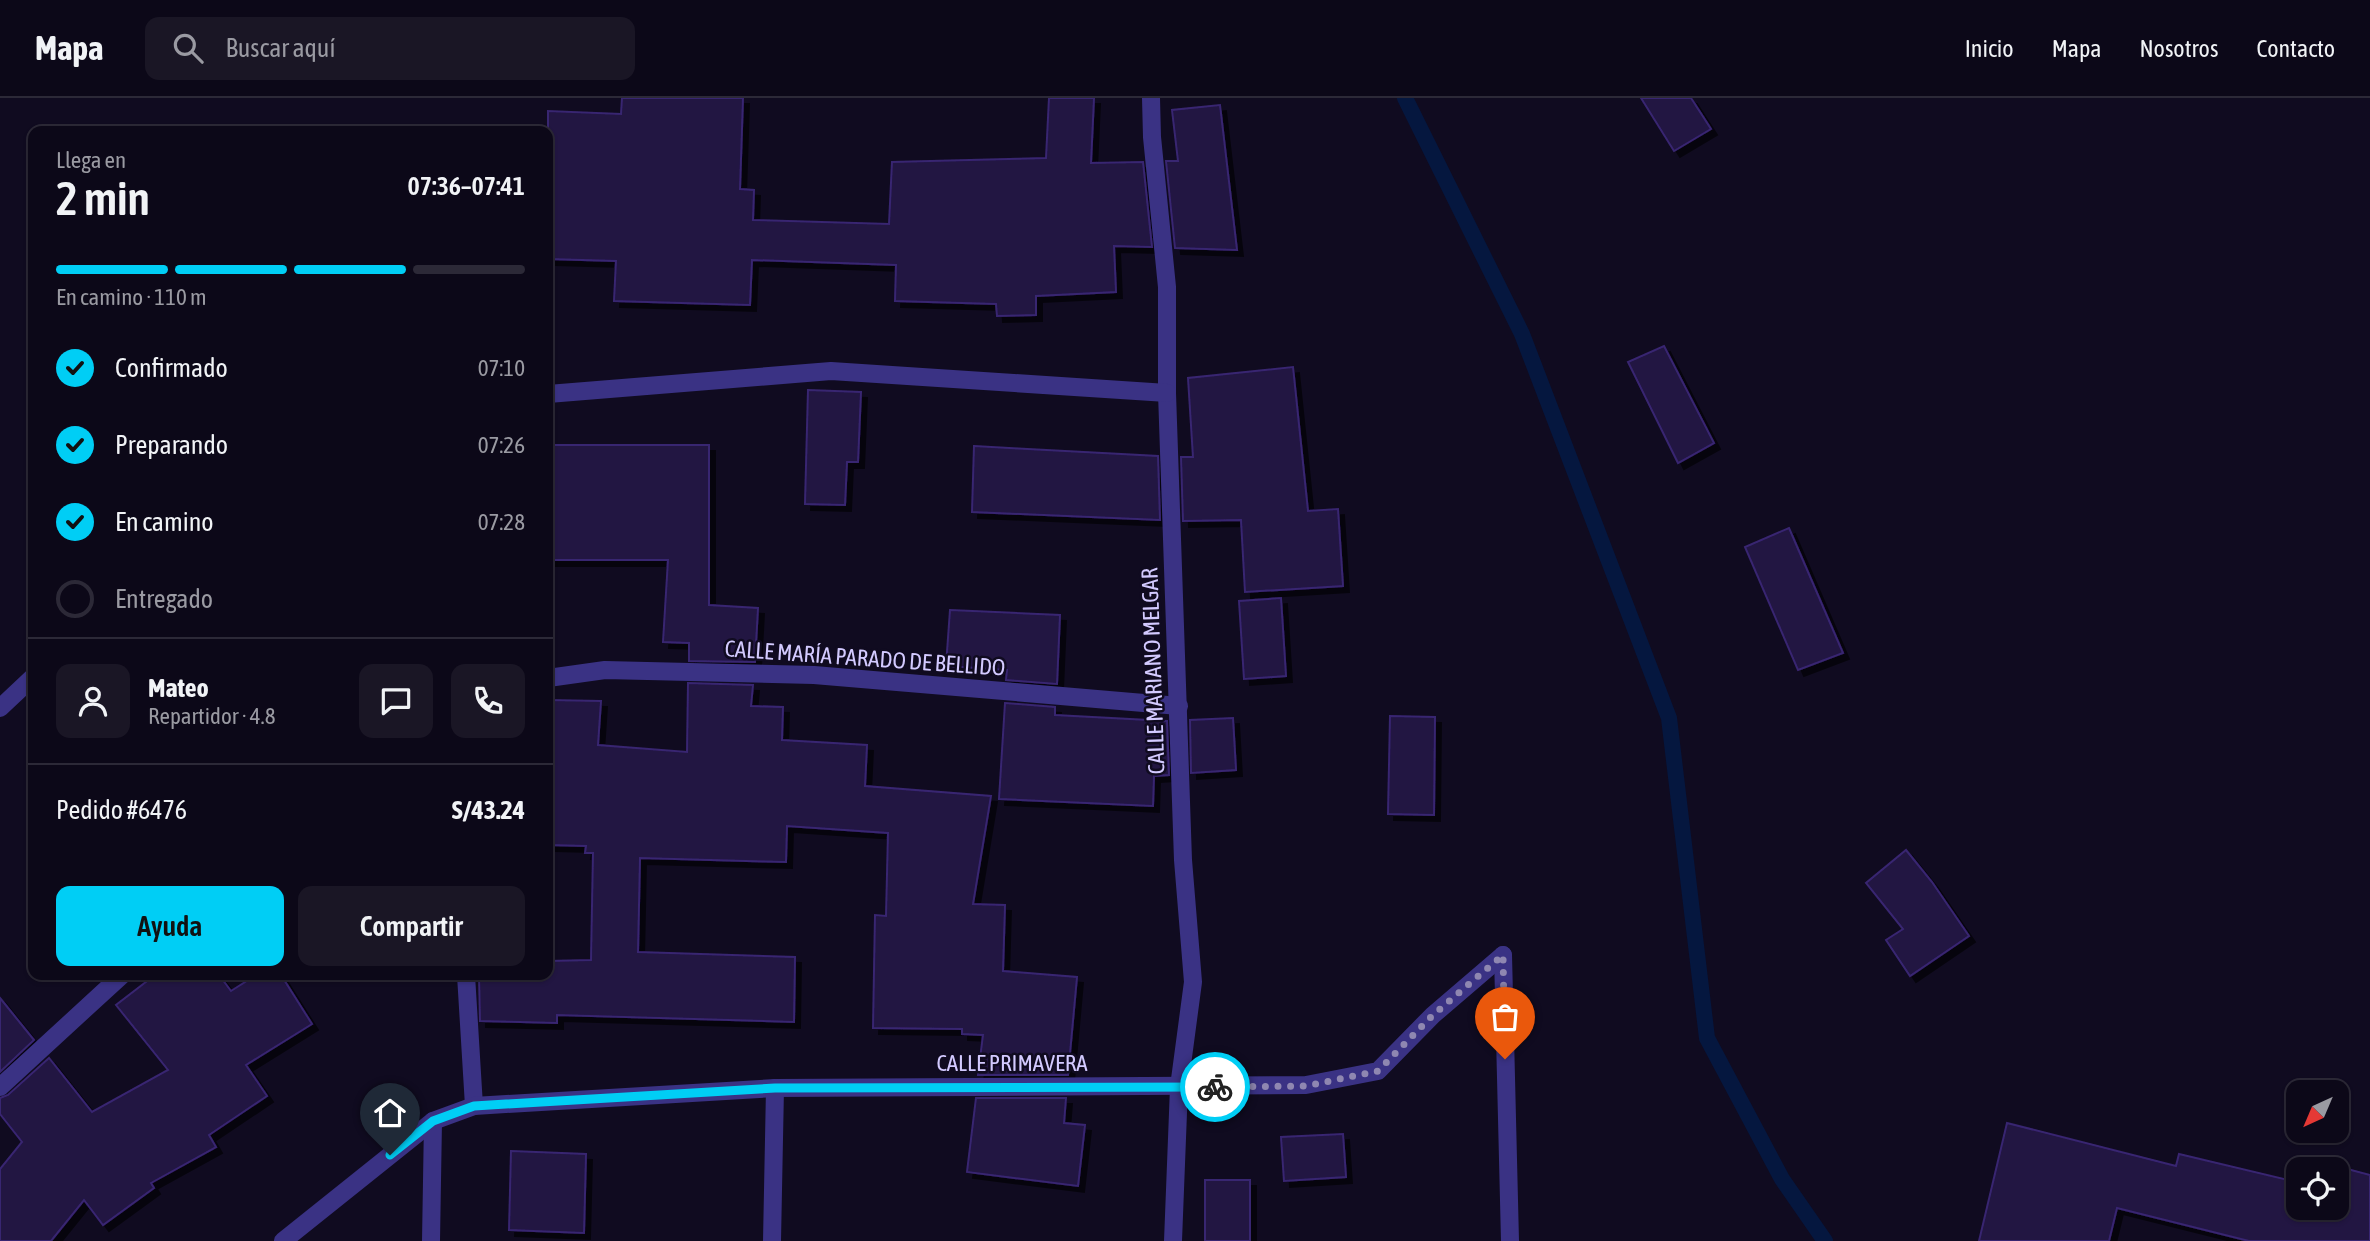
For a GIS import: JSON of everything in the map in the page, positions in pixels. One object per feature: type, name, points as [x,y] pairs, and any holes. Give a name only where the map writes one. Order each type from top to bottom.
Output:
[{"type":"street","name":"CALLE MARIANO MELGAR","points":[[1151,98],[1152,136],[1167,287],[1167,393],[1183,860],[1193,982],[1179,1087],[1172,1241]]},
{"type":"street","points":[[553,394],[831,371],[1167,393]]},
{"type":"street","name":"CALLE MARÍA PARADO DE BELLIDO","points":[[553,677],[605,670],[814,675],[1179,706]]},
{"type":"street","points":[[0,708],[28,682]]},
{"type":"street","name":"CALLE PRIMAVERA","points":[[283,1241],[433,1121],[474,1106],[775,1088],[1306,1086],[1378,1071],[1433,1015],[1503,955],[1510,1241]]},
{"type":"street","points":[[0,1087],[117,980]]},
{"type":"street","points":[[466,980],[474,1106]]},
{"type":"street","points":[[772,1241],[775,1088]]},
{"type":"street","points":[[431,1241],[433,1121]]},
{"type":"building","points":[[622,98],[743,98],[740,189],[754,190],[753,220],[889,224],[892,162],[1046,158],[1049,98],[1094,98],[1091,163],[1143,162],[1152,247],[1114,246],[1116,292],[1036,296],[1036,315],[997,316],[996,304],[895,301],[896,265],[752,260],[750,305],[614,301],[616,261],[553,259],[553,126],[548,126],[548,111],[621,114]]},
{"type":"building","points":[[1641,98],[1691,98],[1711,129],[1674,151]]},
{"type":"building","points":[[1220,105],[1237,250],[1175,248],[1166,161],[1178,161],[1172,110]]},
{"type":"building","points":[[1664,346],[1714,443],[1678,463],[1628,362]]},
{"type":"building","points":[[1293,367],[1308,511],[1338,509],[1343,586],[1245,592],[1241,520],[1183,521],[1181,457],[1193,457],[1188,378]]},
{"type":"building","points":[[808,390],[861,392],[858,462],[847,462],[845,505],[805,504]]},
{"type":"building","points":[[553,445],[709,445],[709,605],[758,608],[755,662],[689,661],[689,643],[663,642],[668,560],[553,560]]},
{"type":"building","points":[[974,446],[1158,456],[1160,520],[972,512]]},
{"type":"building","points":[[1789,528],[1843,653],[1798,670],[1745,547]]},
{"type":"building","points":[[1281,598],[1286,676],[1244,679],[1239,601]]},
{"type":"building","points":[[950,610],[1060,615],[1057,684],[1006,680],[1007,670],[946,666]]},
{"type":"building","points":[[688,683],[753,685],[751,706],[783,707],[782,740],[867,745],[865,786],[991,796],[973,904],[1005,905],[1003,971],[1077,977],[1068,1075],[978,1075],[983,1035],[962,1034],[962,1029],[873,1028],[875,915],[886,916],[888,833],[787,826],[786,862],[640,858],[638,952],[795,957],[794,1022],[557,1015],[557,1023],[480,1021],[479,980],[553,980],[553,961],[591,960],[593,853],[585,853],[586,846],[553,845],[553,700],[601,701],[598,745],[687,752]]},
{"type":"building","points":[[1005,703],[1055,707],[1055,715],[1167,721],[1169,775],[1154,776],[1153,806],[999,799]]},
{"type":"building","points":[[1390,716],[1435,717],[1434,815],[1388,814]]},
{"type":"building","points":[[1233,718],[1236,770],[1191,773],[1190,720]]},
{"type":"building","points":[[1906,850],[1969,936],[1910,976],[1886,940],[1903,929],[1866,883]]},
{"type":"building","points":[[148,980],[223,980],[231,991],[248,980],[284,980],[312,1024],[246,1065],[267,1096],[209,1135],[216,1147],[151,1183],[154,1188],[103,1225],[84,1200],[51,1241],[0,1241],[0,1169],[22,1142],[0,1114],[0,1098],[8,1095],[49,1058],[92,1112],[168,1070],[116,1005]]},
{"type":"building","points":[[0,998],[34,1040],[0,1072]]},
{"type":"building","points":[[976,1098],[1066,1098],[1064,1123],[1085,1125],[1078,1186],[967,1172]]},
{"type":"building","points":[[2007,1123],[2176,1166],[2179,1154],[2286,1180],[2286,1220],[2349,1220],[2349,1169],[2370,1175],[2370,1241],[2249,1241],[2117,1208],[2109,1241],[1979,1241]]},
{"type":"building","points":[[1343,1134],[1346,1177],[1284,1181],[1281,1137]]},
{"type":"building","points":[[511,1151],[586,1154],[584,1233],[509,1230]]},
{"type":"building","points":[[1205,1180],[1250,1180],[1250,1241],[1205,1241]]},
{"type":"waterway","points":[[1405,98],[1522,334],[1669,718],[1707,1038],[1782,1179],[1825,1241]]},
{"type":"way so far","points":[[1215,1087],[1306,1086],[1378,1071],[1433,1015],[1503,955],[1505,1059]]},
{"type":"route","points":[[390,1155],[433,1121],[474,1106],[775,1088],[1215,1087]]}]
